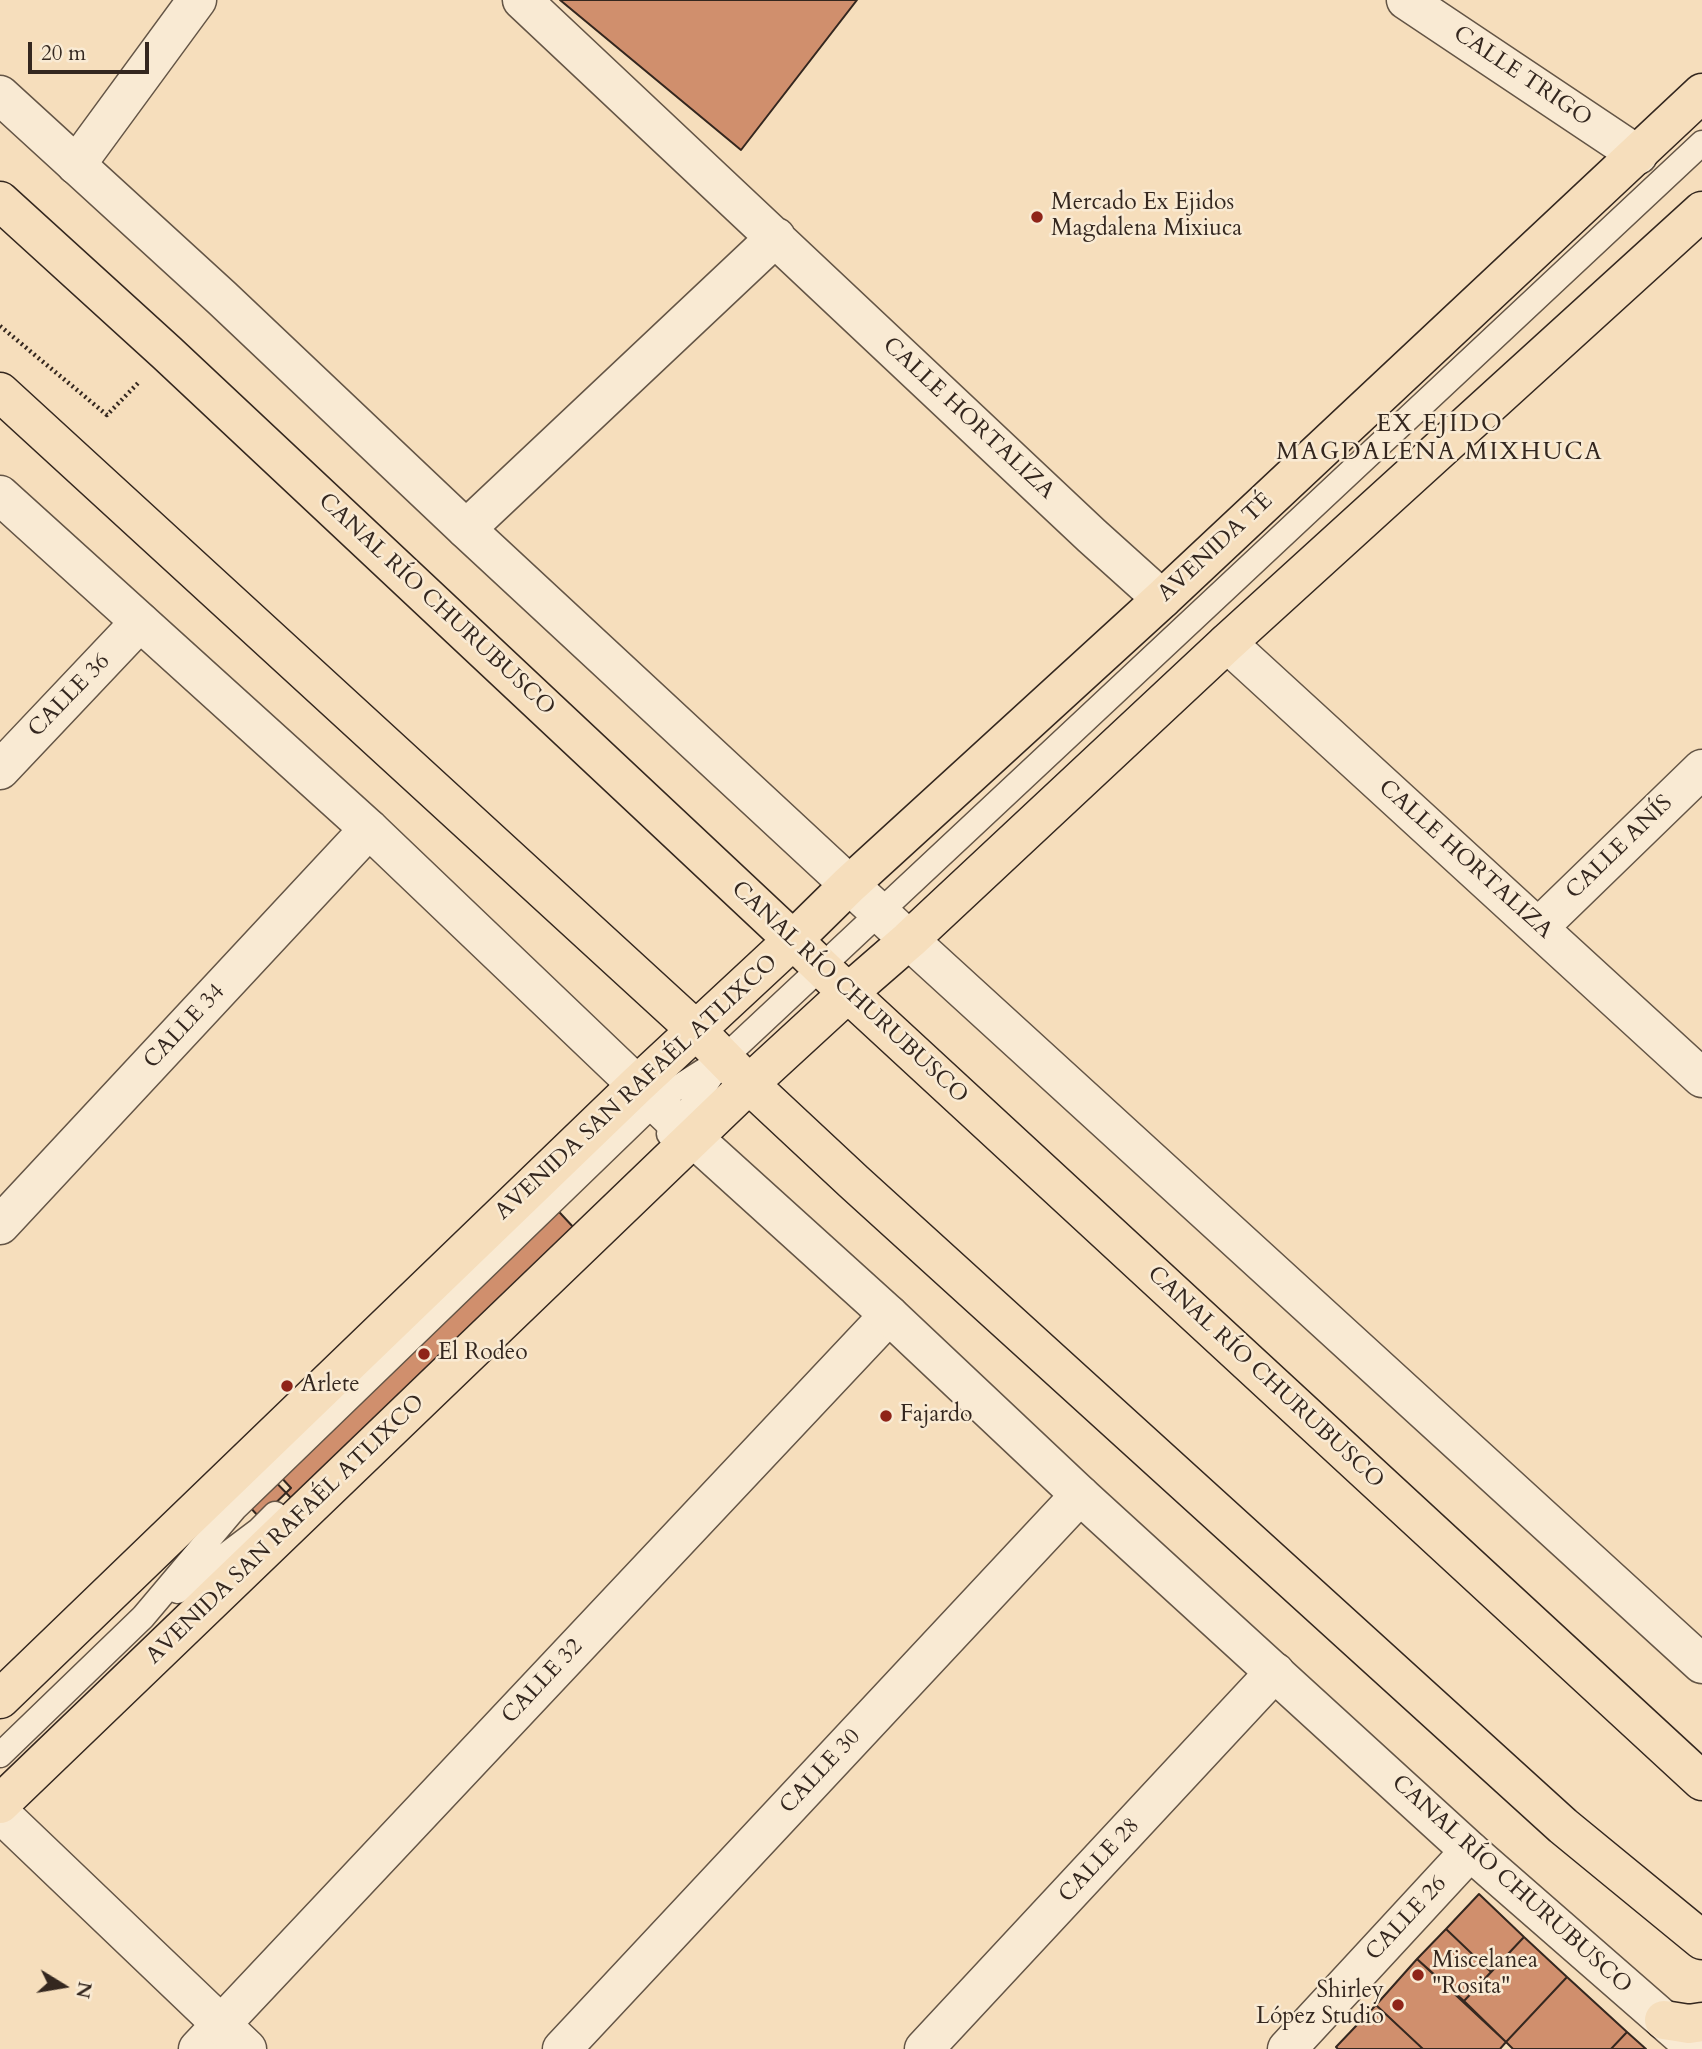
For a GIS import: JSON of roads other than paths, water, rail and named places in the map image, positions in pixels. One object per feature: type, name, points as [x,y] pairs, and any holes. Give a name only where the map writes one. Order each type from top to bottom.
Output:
[{"type":"main road","name":"AVENIDA TÉ","points":[[849,885],[1162,599],[1702,93]]},
{"type":"main road","name":"CANAL RÍO CHURUBUSCO","points":[[0,201],[167,353],[834,980],[1702,1781]]},
{"type":"main road","points":[[909,940],[1227,643],[1702,211]]},
{"type":"main road","points":[[0,392],[696,1030],[854,1182],[1563,1826],[1702,1940]]},
{"type":"main road","name":"AVENIDA SAN RAFAÉL ATLIXCO","points":[[0,1804],[666,1113],[696,1030],[849,885]]},
{"type":"main road","name":"AVENIDA SAN RAFAÉL ATLIXCO","points":[[0,1699],[666,1113],[736,1071],[834,980],[909,940]]},
{"type":"main road","points":[[1664,2020],[1689,2024],[1702,2022]]},
{"type":"street","points":[[76,165],[197,0]]},
{"type":"street","name":"CALLE HORTALIZA","points":[[522,0],[1162,599]]},
{"type":"street","name":"CALLE TRIGO","points":[[1406,0],[1638,155]]},
{"type":"street","points":[[0,95],[222,298],[879,913],[1702,1664]]},
{"type":"street","points":[[466,529],[776,237]]},
{"type":"street","name":"CANAL RÍO CHURUBUSCO","points":[[0,495],[369,829],[666,1113],[889,1315],[1080,1495],[1470,1851],[1697,2049]]},
{"type":"street","name":"CALLE 36","points":[[0,770],[140,622]]},
{"type":"street","name":"CALLE HORTALIZA","points":[[1227,643],[1702,1078]]},
{"type":"street","name":"CALLE ANÍS","points":[[1539,927],[1702,769]]},
{"type":"street","name":"CALLE 34","points":[[0,1225],[369,829]]},
{"type":"street","name":"CALLE 32","points":[[222,2041],[889,1315]]},
{"type":"street","name":"CALLE 30","points":[[562,2049],[1080,1495]]},
{"type":"street","name":"CALLE 28","points":[[924,2049],[1275,1672]]},
{"type":"street","points":[[0,1813],[222,2041]]},
{"type":"street","name":"CALLE 26","points":[[1287,2049],[1470,1851]]},
{"type":"lane","points":[[834,980],[879,913],[1702,143]]},
{"type":"lane","points":[[0,1755],[143,1617],[235,1508],[666,1113],[736,1071]]},
{"type":"lane","points":[[143,1617],[260,1530],[666,1113]]},
{"type":"place","name":"Mercado Ex Ejidos Magdalena Mixiuca","points":[[1037,217]]},
{"type":"place","name":"El Rodeo","points":[[424,1354]]},
{"type":"place","name":"Arlete","points":[[287,1386]]},
{"type":"place","name":"Fajardo","points":[[886,1416]]},
{"type":"place","name":"Miscelanea \"Rosita\"","points":[[1418,1975]]},
{"type":"place","name":"Shirley López Studio","points":[[1398,2005]]},
{"type":"district","name":"EX EJIDO MAGDALENA MIXHUCA","points":[[1440,439]]}]
